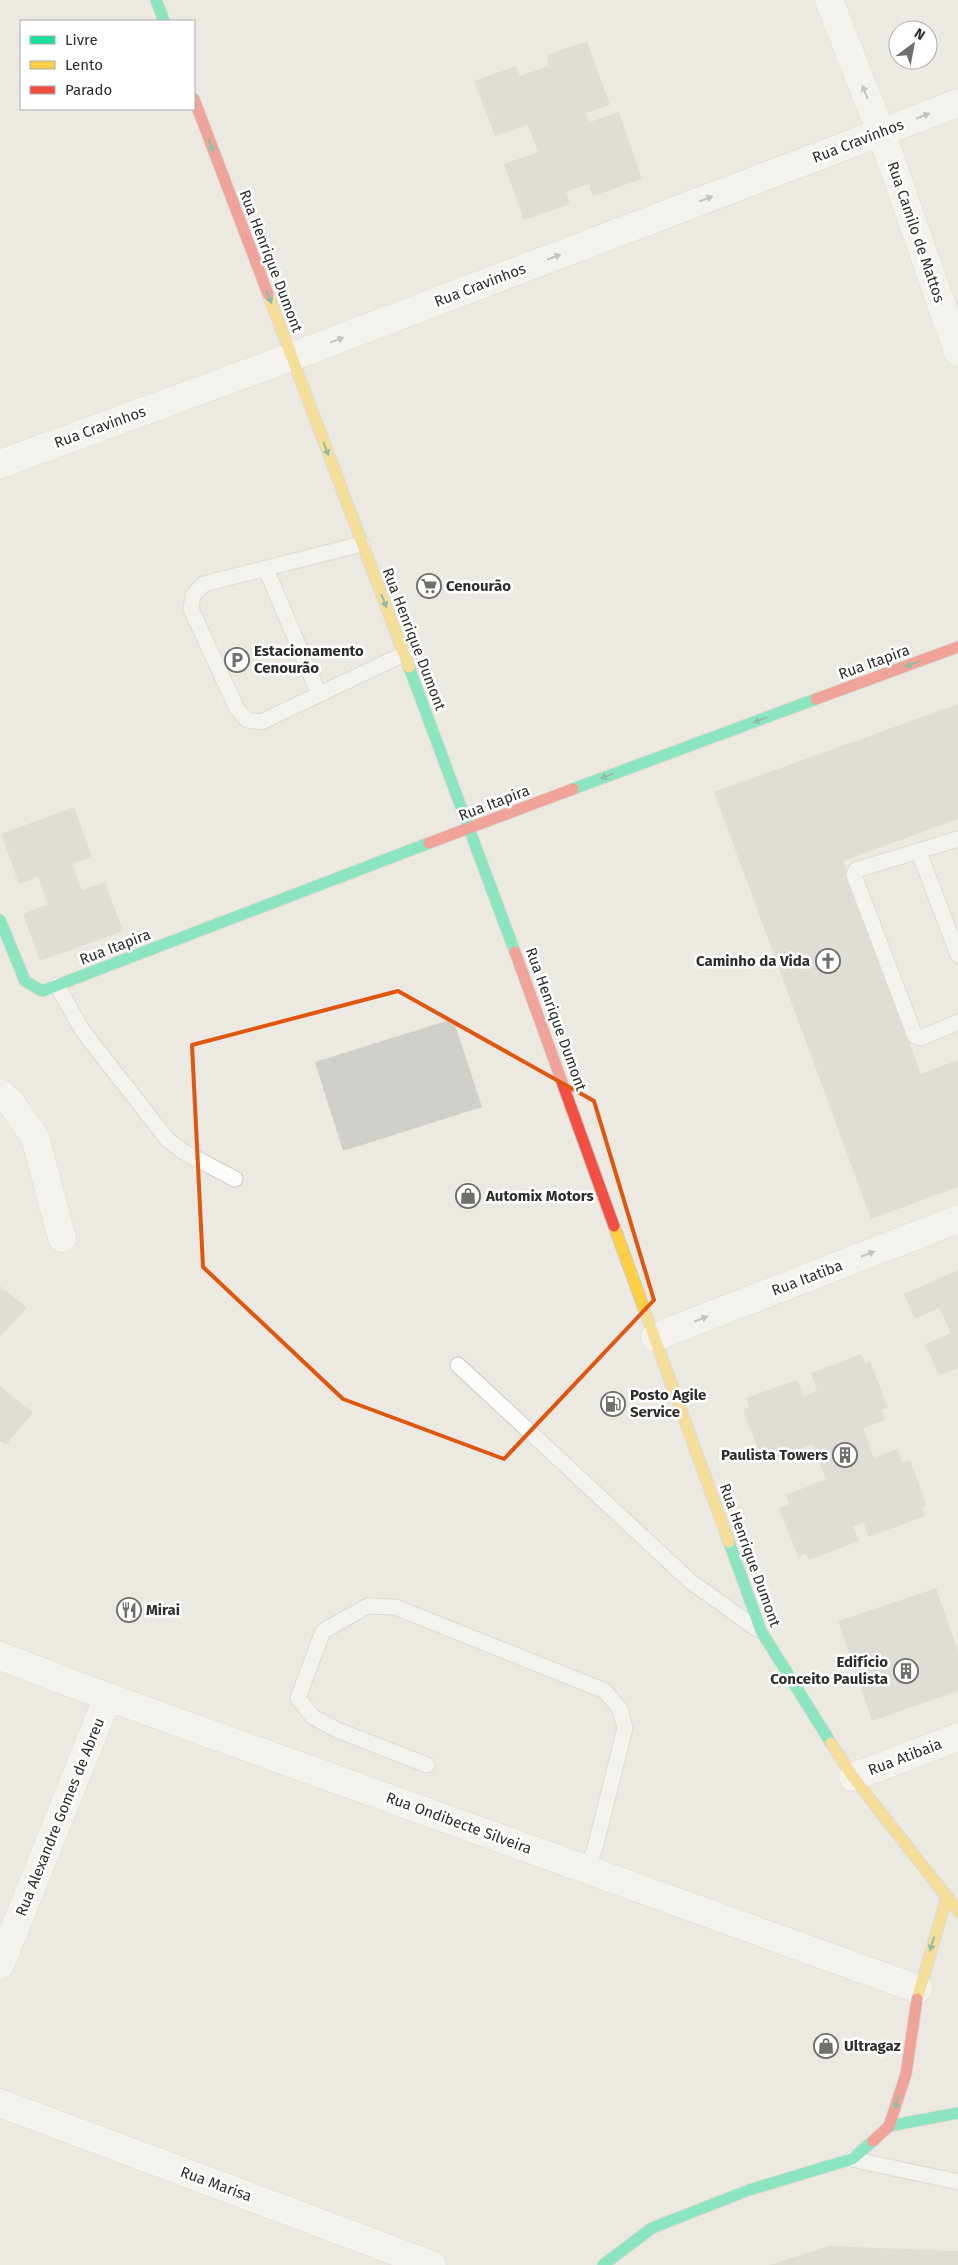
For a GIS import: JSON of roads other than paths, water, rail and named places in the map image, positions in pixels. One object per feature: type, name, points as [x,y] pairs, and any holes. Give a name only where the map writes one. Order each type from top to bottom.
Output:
[{"type":"street","points":[[156,0],[164,20]]},
{"type":"street","name":"Rua Camilo de Mattos","points":[[829,0],[881,132],[958,352]]},
{"type":"street","name":"Rua Henrique Dumont","points":[[195,102],[470,827],[760,1631],[853,1778],[958,1911]]},
{"type":"street","name":"Rua Cravinhos","points":[[0,464],[291,357],[958,103]]},
{"type":"street","name":"Rua Itapira","points":[[0,920],[26,981],[42,991],[470,827],[958,647]]},
{"type":"street","points":[[0,1093],[12,1103],[35,1137],[62,1238]]},
{"type":"street","name":"Rua Itatiba","points":[[655,1337],[958,1219]]},
{"type":"street","name":"Rua Ondibecte Silveira","points":[[0,1656],[108,1698],[918,1989]]},
{"type":"street","name":"Rua Alexandre Gomes de Abreu","points":[[0,1965],[108,1698]]},
{"type":"street","name":"Rua Atibaia","points":[[853,1778],[958,1736]]},
{"type":"street","points":[[603,2265],[652,2228],[749,2190],[852,2159],[889,2126],[906,2074],[918,1989],[947,1897]]},
{"type":"street","name":"Rua Marisa","points":[[0,2103],[432,2265]]},
{"type":"street","points":[[889,2126],[958,2113]]},
{"type":"lane","points":[[362,544],[204,584],[193,595],[191,609],[237,709],[247,720],[261,722],[404,654]]},
{"type":"lane","points":[[266,569],[319,694]]},
{"type":"lane","points":[[958,839],[856,870],[854,875],[915,1036],[921,1038],[958,1022]]},
{"type":"lane","points":[[919,852],[958,955]]},
{"type":"lane","points":[[57,985],[82,1030],[167,1139],[182,1151],[235,1179]]},
{"type":"lane","points":[[458,1365],[690,1581],[760,1631]]},
{"type":"lane","points":[[427,1765],[337,1730],[313,1718],[298,1698],[323,1631],[368,1606],[395,1607],[605,1691],[620,1709],[625,1728],[595,1848],[587,1869]]},
{"type":"lane","points":[[852,2159],[958,2182]]},
{"type":"place","name":"Cenourão","points":[[429,586]]},
{"type":"place","name":"Estacionamento Cenourão","points":[[237,660]]},
{"type":"place","name":"Caminho da Vida","points":[[828,961]]},
{"type":"place","name":"Automix Motors","points":[[468,1196]]},
{"type":"place","name":"Posto Agile Service","points":[[613,1404]]},
{"type":"place","name":"Paulista Towers","points":[[845,1455]]},
{"type":"place","name":"Mirai","points":[[129,1610]]},
{"type":"place","name":"Edifício Conceito Paulista","points":[[906,1671]]},
{"type":"place","name":"Ultragaz","points":[[826,2046]]}]
